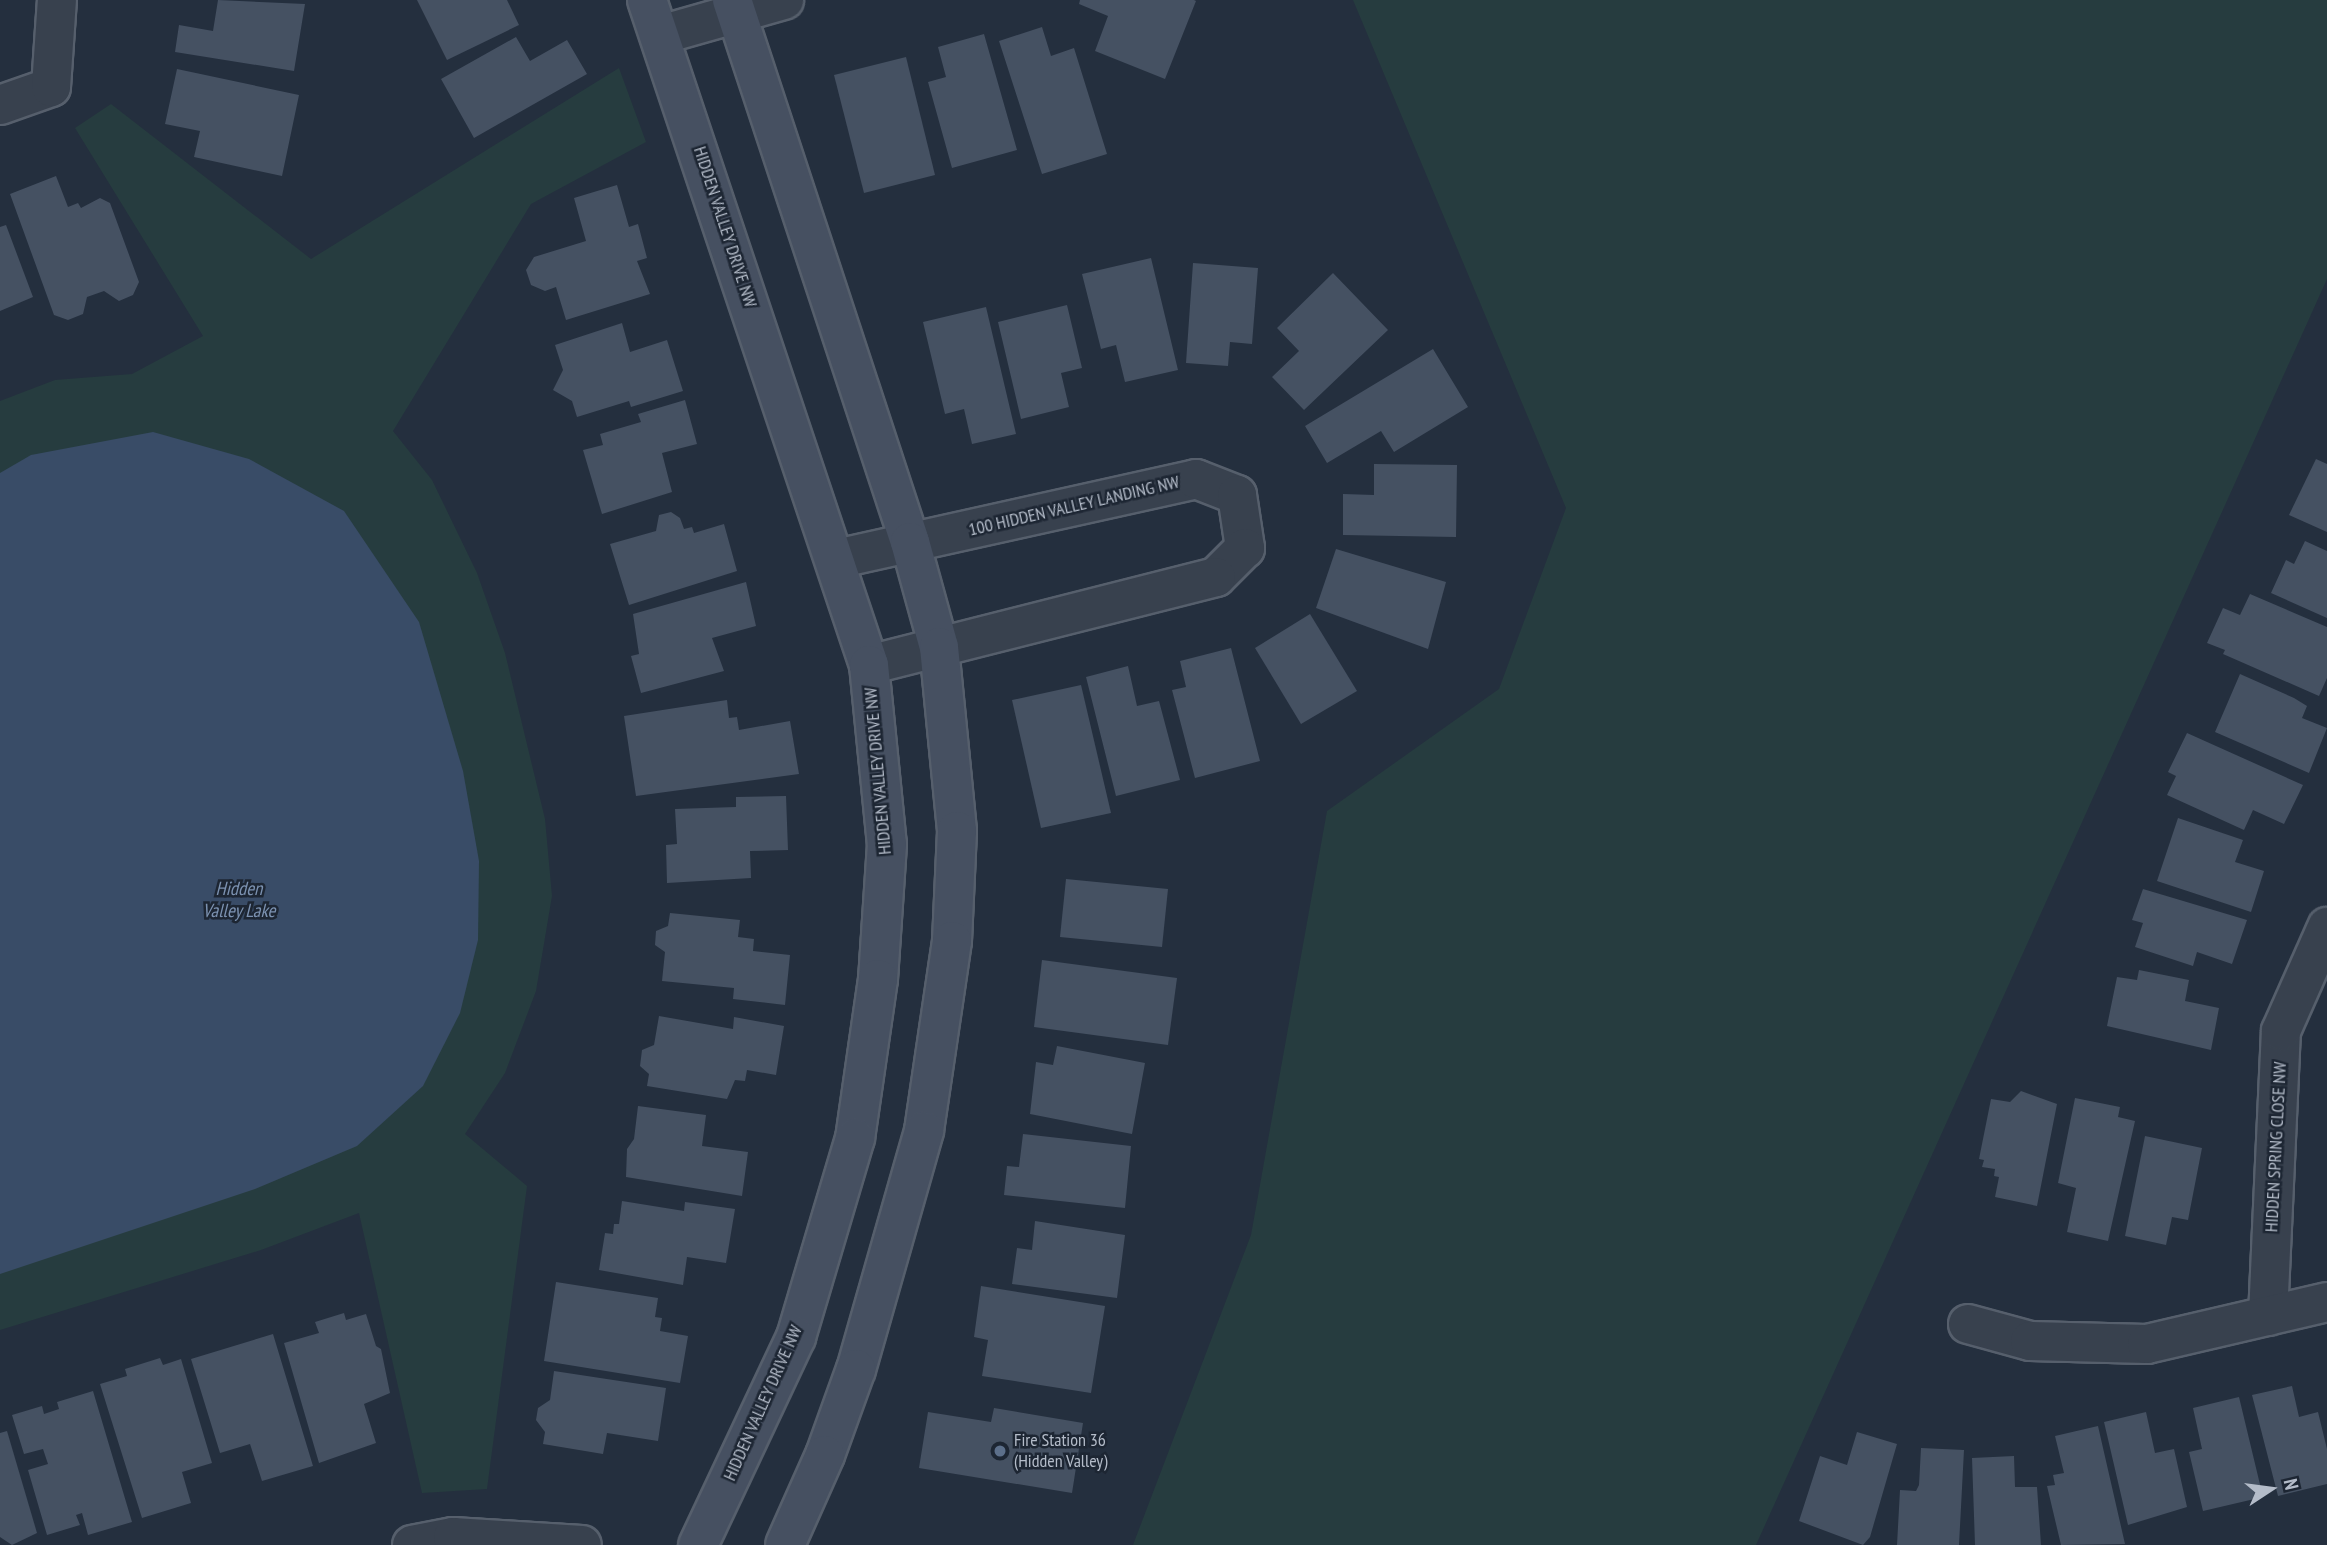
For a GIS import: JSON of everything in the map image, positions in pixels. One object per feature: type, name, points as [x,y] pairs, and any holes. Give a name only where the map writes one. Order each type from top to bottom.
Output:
[{"type":"street","points":[[0,105],[51,87],[57,0]]},
{"type":"street","name":"HIDDEN VALLEY DRIVE NW","points":[[647,0],[836,559],[869,666],[887,844],[878,979],[855,1138],[796,1337],[698,1545]]},
{"type":"street","points":[[660,35],[735,5],[784,0]]},
{"type":"street","points":[[735,5],[910,542],[939,647],[957,831],[952,942],[924,1131],[856,1369],[825,1455],[785,1545]]},
{"type":"street","name":"100 HIDDEN VALLEY LANDING NW","points":[[836,559],[1196,479],[1237,495],[1245,548],[1216,577],[869,666]]},
{"type":"street","name":"HIDDEN SPRING CLOSE NW","points":[[2268,1316],[2281,1031],[2327,928]]},
{"type":"street","points":[[1968,1324],[2030,1341],[2147,1343],[2327,1302]]},
{"type":"street","points":[[412,1545],[453,1537],[582,1545]]},
{"type":"green space","points":[[1353,0],[2327,0],[2327,279],[1756,1545],[1133,1545],[1251,1235],[1327,811],[1499,689],[1566,508]]},
{"type":"green space","points":[[619,68],[646,142],[531,204],[393,431],[432,480],[477,573],[505,653],[545,819],[552,896],[536,991],[505,1073],[465,1134],[527,1186],[487,1489],[422,1493],[359,1213],[261,1250],[0,1330],[0,401],[55,380],[132,374],[203,336],[75,128],[111,104],[311,259]]},
{"type":"water","name":"Hidden Valley Lake","points":[[153,432],[249,459],[344,511],[419,622],[463,771],[479,861],[478,940],[460,1013],[423,1086],[357,1146],[255,1189],[0,1274],[0,473],[31,455]]},
{"type":"building","points":[[218,0],[305,4],[294,71],[175,52],[179,25],[213,31]]},
{"type":"building","points":[[417,0],[507,0],[519,25],[447,60]]},
{"type":"building","points":[[1080,0],[1196,1],[1165,79],[1095,51],[1108,16],[1079,4]]},
{"type":"building","points":[[1042,27],[1051,56],[1074,48],[1107,154],[1042,174],[999,41]]},
{"type":"building","points":[[984,34],[1017,150],[952,168],[928,82],[946,77],[938,47]]},
{"type":"building","points":[[516,37],[530,61],[567,40],[587,74],[474,138],[441,79]]},
{"type":"building","points":[[906,57],[935,175],[864,193],[834,75]]},
{"type":"building","points":[[177,69],[299,95],[282,176],[194,157],[200,131],[165,124]]},
{"type":"building","points":[[56,176],[68,207],[78,203],[81,208],[100,198],[110,203],[139,282],[133,295],[119,301],[104,291],[87,297],[83,314],[68,320],[54,315],[10,194]]},
{"type":"building","points":[[617,185],[629,227],[638,224],[647,258],[637,261],[650,294],[566,320],[556,287],[545,291],[531,285],[526,270],[534,257],[586,241],[574,198]]},
{"type":"building","points":[[6,225],[33,297],[0,311],[0,227]]},
{"type":"building","points":[[1151,258],[1178,370],[1125,382],[1116,345],[1101,349],[1082,274]]},
{"type":"building","points":[[1193,263],[1258,268],[1252,344],[1230,342],[1228,366],[1186,363]]},
{"type":"building","points":[[1333,273],[1388,330],[1304,410],[1272,377],[1299,351],[1277,328]]},
{"type":"building","points":[[1067,305],[1082,368],[1061,373],[1069,407],[1021,419],[998,322]]},
{"type":"building","points":[[986,307],[1016,434],[972,444],[964,409],[945,414],[923,322]]},
{"type":"building","points":[[622,323],[630,352],[667,340],[683,391],[631,407],[629,401],[577,417],[572,401],[553,390],[563,370],[555,345]]},
{"type":"building","points":[[1433,349],[1468,407],[1394,452],[1381,431],[1327,463],[1305,426]]},
{"type":"building","points":[[685,400],[697,444],[662,453],[672,492],[602,514],[583,450],[603,445],[600,434],[641,422],[638,414]]},
{"type":"building","points":[[2316,459],[2327,464],[2327,532],[2289,515]]},
{"type":"building","points":[[1374,464],[1457,465],[1456,537],[1343,535],[1343,494],[1374,495]]},
{"type":"building","points":[[671,512],[680,518],[684,529],[692,527],[694,533],[724,524],[737,571],[629,605],[610,544],[656,531],[659,515]]},
{"type":"building","points":[[2305,541],[2327,551],[2327,618],[2271,593],[2286,560],[2294,564]]},
{"type":"building","points":[[1336,549],[1446,582],[1428,649],[1316,608]]},
{"type":"building","points":[[746,582],[756,626],[712,638],[724,671],[641,693],[631,656],[639,654],[633,614]]},
{"type":"building","points":[[2250,594],[2327,627],[2327,678],[2319,696],[2223,654],[2225,650],[2207,643],[2223,608],[2240,615]]},
{"type":"building","points":[[1310,614],[1357,691],[1301,724],[1255,648]]},
{"type":"building","points":[[1231,648],[1260,761],[1195,778],[1172,690],[1186,687],[1180,661]]},
{"type":"building","points":[[1128,666],[1137,706],[1159,701],[1180,780],[1116,796],[1086,677]]},
{"type":"building","points":[[2240,674],[2307,706],[2302,718],[2327,728],[2309,773],[2215,732]]},
{"type":"building","points":[[1081,685],[1111,813],[1041,828],[1012,700]]},
{"type":"building","points":[[727,700],[729,718],[737,717],[739,730],[790,721],[799,774],[636,796],[624,716]]},
{"type":"building","points":[[2187,733],[2303,785],[2284,824],[2253,810],[2244,830],[2167,795],[2176,776],[2168,772]]},
{"type":"building","points":[[786,796],[788,850],[750,851],[751,878],[667,883],[666,845],[677,844],[675,809],[736,807],[736,797]]},
{"type":"building","points":[[2178,818],[2243,840],[2235,862],[2264,871],[2251,912],[2157,881]]},
{"type":"building","points":[[1066,879],[1168,889],[1162,947],[1060,937]]},
{"type":"building","points":[[2143,889],[2247,920],[2232,964],[2197,952],[2193,966],[2135,947],[2143,923],[2132,920]]},
{"type":"building","points":[[670,913],[740,920],[738,937],[754,939],[753,951],[790,955],[785,1005],[733,999],[734,988],[662,981],[665,952],[655,945],[656,931],[668,926]]},
{"type":"building","points":[[1042,960],[1177,978],[1168,1045],[1034,1027]]},
{"type":"building","points":[[2139,970],[2189,980],[2185,1001],[2219,1008],[2211,1050],[2107,1026],[2117,977],[2137,980]]},
{"type":"building","points":[[659,1016],[733,1029],[734,1017],[784,1026],[776,1075],[747,1070],[745,1081],[735,1080],[727,1099],[647,1086],[649,1074],[640,1066],[642,1050],[654,1045]]},
{"type":"building","points":[[1057,1046],[1145,1063],[1132,1134],[1030,1114],[1036,1062],[1053,1065]]},
{"type":"building","points":[[2021,1091],[2057,1104],[2037,1206],[1995,1197],[1999,1177],[1994,1176],[1995,1169],[1982,1167],[1984,1160],[1979,1159],[1991,1099],[2010,1102]]},
{"type":"building","points":[[2075,1098],[2120,1107],[2118,1117],[2135,1121],[2108,1241],[2067,1232],[2076,1188],[2058,1183]]},
{"type":"building","points":[[638,1106],[706,1115],[702,1146],[748,1152],[742,1196],[626,1177],[627,1149],[634,1139]]},
{"type":"building","points":[[1023,1134],[1131,1146],[1125,1208],[1004,1195],[1007,1166],[1019,1167]]},
{"type":"building","points":[[2145,1136],[2202,1148],[2188,1220],[2172,1217],[2166,1245],[2125,1236]]},
{"type":"building","points":[[622,1201],[684,1211],[685,1202],[735,1209],[726,1263],[687,1257],[683,1285],[599,1270],[605,1233],[613,1234],[614,1224],[619,1224]]},
{"type":"building","points":[[1035,1221],[1125,1235],[1117,1298],[1012,1284],[1017,1248],[1032,1250]]},
{"type":"building","points":[[556,1282],[658,1298],[655,1317],[662,1318],[660,1331],[688,1336],[680,1383],[544,1361]]},
{"type":"building","points":[[981,1286],[1105,1306],[1091,1393],[982,1376],[988,1340],[974,1337]]},
{"type":"building","points":[[344,1313],[346,1320],[366,1314],[376,1346],[381,1349],[390,1393],[364,1404],[376,1443],[319,1463],[284,1343],[319,1333],[315,1322]]},
{"type":"building","points":[[273,1334],[313,1466],[262,1481],[250,1444],[220,1453],[191,1359]]},
{"type":"building","points":[[160,1358],[163,1365],[181,1359],[212,1463],[182,1472],[191,1503],[142,1518],[100,1384],[127,1376],[125,1369]]},
{"type":"building","points":[[554,1371],[666,1388],[658,1441],[607,1433],[603,1454],[543,1444],[545,1432],[536,1420],[538,1408],[550,1400]]},
{"type":"building","points":[[2292,1386],[2299,1417],[2318,1412],[2327,1449],[2327,1484],[2278,1496],[2252,1395]]},
{"type":"building","points":[[93,1391],[132,1522],[88,1535],[82,1513],[76,1515],[80,1525],[47,1535],[28,1470],[48,1464],[43,1449],[24,1454],[12,1415],[42,1406],[44,1414],[59,1409],[57,1402]]},
{"type":"building","points":[[2239,1397],[2263,1497],[2203,1511],[2189,1452],[2202,1449],[2193,1408]]},
{"type":"building","name":"Fire Station 36 (Hidden Valley)","points":[[994,1408],[1083,1423],[1072,1493],[919,1468],[928,1412],[991,1422]]},
{"type":"building","points":[[2146,1412],[2155,1453],[2174,1449],[2187,1507],[2128,1525],[2104,1422]]},
{"type":"building","points":[[2098,1426],[2125,1544],[2061,1545],[2047,1486],[2055,1485],[2053,1475],[2064,1473],[2055,1436]]},
{"type":"building","points":[[7,1431],[37,1533],[12,1545],[0,1537],[0,1433]]},
{"type":"building","points":[[1857,1432],[1897,1444],[1870,1537],[1863,1545],[1799,1521],[1820,1456],[1847,1465]]},
{"type":"building","points":[[1921,1448],[1964,1450],[1959,1545],[1897,1545],[1900,1490],[1916,1491],[1919,1485]]},
{"type":"building","points":[[2014,1456],[2015,1487],[2037,1487],[2041,1545],[1975,1545],[1972,1458]]},
{"type":"place","name":"Fire Station 36 (Hidden Valley)","points":[[1000,1451]]}]
